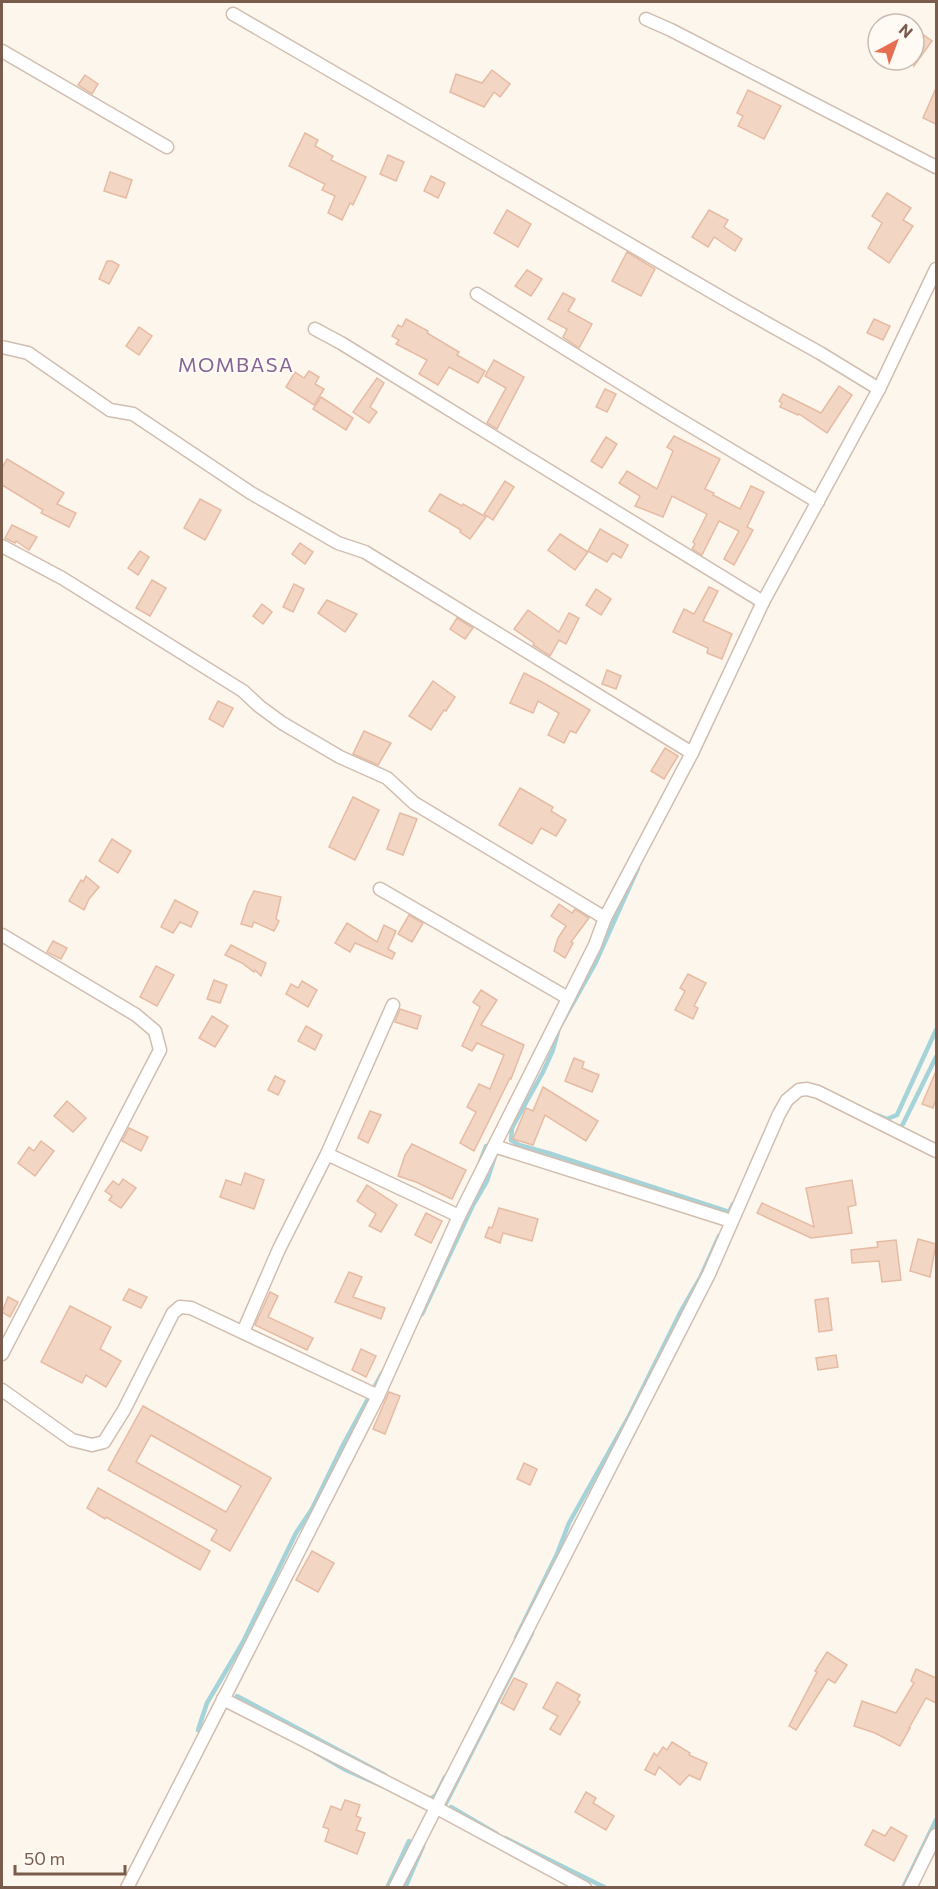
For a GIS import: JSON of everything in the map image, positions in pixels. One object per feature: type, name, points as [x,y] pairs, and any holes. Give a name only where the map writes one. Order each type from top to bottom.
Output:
[{"type":"street","points":[[234,14],[879,389]]},
{"type":"street","points":[[646,19],[936,167]]},
{"type":"street","points":[[2,51],[167,147]]},
{"type":"street","points":[[127,1887],[378,1396],[459,1216],[595,945],[605,918],[692,753],[763,602],[879,389],[936,269]]},
{"type":"street","points":[[477,294],[818,502]]},
{"type":"street","points":[[315,329],[763,602]]},
{"type":"street","points":[[2,347],[28,353],[110,410],[133,414],[251,493],[338,543],[365,552],[692,753]]},
{"type":"street","points":[[2,546],[62,578],[243,692],[282,723],[349,761],[387,778],[414,803],[605,918]]},
{"type":"street","points":[[380,889],[568,998]]},
{"type":"street","points":[[2,935],[136,1015],[154,1031],[160,1050],[2,1354]]},
{"type":"street","points":[[243,1332],[279,1249],[327,1154],[393,1005]]},
{"type":"street","points":[[395,1887],[709,1274],[787,1100],[799,1090],[807,1089],[818,1092],[936,1151]]},
{"type":"street","points":[[494,1146],[731,1221]]},
{"type":"street","points":[[327,1154],[459,1216]]},
{"type":"street","points":[[2,1390],[72,1440],[92,1445],[104,1442],[124,1410],[173,1313],[180,1307],[190,1308],[378,1396]]},
{"type":"street","points":[[223,1699],[435,1807],[585,1887]]},
{"type":"street","points":[[910,1887],[936,1835]]},
{"type":"building","points":[[926,37],[932,41],[926,49]]},
{"type":"building","points":[[492,70],[510,84],[500,97],[494,92],[484,107],[450,92],[456,74],[482,83]]},
{"type":"building","points":[[85,75],[98,84],[92,94],[78,85]]},
{"type":"building","points":[[936,88],[936,124],[923,118]]},
{"type":"building","points":[[748,90],[781,106],[764,139],[738,126],[743,116],[737,113]]},
{"type":"building","points":[[305,133],[318,140],[315,146],[333,156],[331,160],[366,177],[353,205],[350,203],[342,220],[328,213],[335,196],[322,190],[325,184],[289,166]]},
{"type":"building","points":[[388,155],[404,162],[396,181],[380,174]]},
{"type":"building","points":[[110,172],[132,180],[126,198],[104,191]]},
{"type":"building","points":[[431,176],[445,183],[438,198],[424,191]]},
{"type":"building","points":[[887,193],[911,208],[903,220],[913,226],[889,263],[868,248],[882,223],[872,216]]},
{"type":"building","points":[[507,210],[531,224],[518,247],[494,233]]},
{"type":"building","points":[[709,210],[728,220],[724,227],[742,239],[735,251],[714,237],[708,247],[692,237]]},
{"type":"building","points":[[627,252],[655,269],[641,296],[612,281]]},
{"type":"building","points":[[107,261],[119,265],[109,284],[99,279]]},
{"type":"building","points":[[527,270],[542,279],[531,296],[515,286]]},
{"type":"building","points":[[563,293],[575,299],[568,311],[592,324],[579,348],[563,337],[567,329],[548,319]]},
{"type":"building","points":[[406,319],[428,331],[427,333],[459,352],[457,355],[485,371],[478,383],[449,367],[438,385],[419,374],[427,360],[396,344],[399,340],[392,336],[398,325],[402,327]]},
{"type":"building","points":[[874,319],[890,326],[883,340],[867,333]]},
{"type":"building","points":[[139,327],[152,336],[139,355],[126,346]]},
{"type":"building","points":[[494,360],[524,377],[497,429],[487,423],[506,388],[485,376]]},
{"type":"building","points":[[309,371],[319,377],[315,384],[324,389],[314,405],[286,387],[295,372],[304,378]]},
{"type":"building","points":[[377,378],[384,383],[370,407],[377,412],[369,423],[353,412]]},
{"type":"building","points":[[839,386],[852,395],[827,433],[799,414],[780,407],[782,403],[779,401],[783,394],[821,413]]},
{"type":"building","points":[[605,389],[616,394],[607,412],[596,407]]},
{"type":"building","points":[[321,397],[353,418],[346,430],[313,409]]},
{"type":"building","points":[[674,436],[720,459],[705,489],[714,493],[713,495],[740,509],[751,486],[764,492],[747,527],[753,530],[734,565],[724,559],[739,531],[719,521],[702,555],[692,549],[695,544],[693,542],[707,514],[672,496],[663,517],[635,506],[640,496],[619,483],[627,471],[657,489],[673,451],[667,447]]},
{"type":"building","points":[[606,437],[617,444],[602,468],[591,461]]},
{"type":"building","points":[[7,459],[64,493],[57,504],[76,513],[69,527],[41,513],[43,510],[2,485],[2,468]]},
{"type":"building","points":[[505,481],[514,487],[493,520],[484,514]]},
{"type":"building","points":[[440,494],[486,517],[470,539],[460,532],[461,530],[429,511]]},
{"type":"building","points":[[200,499],[221,510],[205,540],[184,528]]},
{"type":"building","points":[[12,525],[37,537],[29,550],[16,541],[15,543],[5,538]]},
{"type":"building","points":[[600,529],[628,545],[621,558],[613,553],[607,562],[588,551]]},
{"type":"building","points":[[560,534],[588,552],[575,570],[548,550]]},
{"type":"building","points":[[300,543],[313,552],[305,564],[292,554]]},
{"type":"building","points":[[140,551],[149,557],[138,575],[128,568]]},
{"type":"building","points":[[152,580],[166,588],[150,616],[136,608]]},
{"type":"building","points":[[294,584],[304,589],[293,612],[283,607]]},
{"type":"building","points":[[709,587],[718,591],[703,621],[732,634],[722,659],[707,653],[708,648],[673,632],[684,609],[694,614]]},
{"type":"building","points":[[596,589],[611,599],[601,615],[586,605]]},
{"type":"building","points":[[327,600],[357,614],[345,632],[318,613]]},
{"type":"building","points":[[262,604],[272,612],[263,624],[253,616]]},
{"type":"building","points":[[528,610],[559,632],[569,613],[579,618],[566,644],[559,640],[550,656],[514,629]]},
{"type":"building","points":[[457,618],[473,628],[465,639],[450,629]]},
{"type":"building","points":[[607,670],[621,676],[616,689],[602,684]]},
{"type":"building","points":[[524,673],[590,710],[576,733],[570,731],[564,743],[548,735],[559,713],[538,701],[533,713],[510,703]]},
{"type":"building","points":[[433,681],[455,697],[431,730],[409,716]]},
{"type":"building","points":[[218,701],[233,708],[223,727],[209,719]]},
{"type":"building","points":[[364,731],[391,743],[378,765],[353,754]]},
{"type":"building","points":[[665,748],[678,756],[664,779],[651,771]]},
{"type":"building","points":[[520,788],[553,807],[551,811],[566,820],[556,836],[541,828],[532,844],[499,825]]},
{"type":"building","points":[[353,797],[379,810],[355,860],[329,847]]},
{"type":"building","points":[[400,813],[417,819],[403,855],[387,849]]},
{"type":"building","points":[[112,839],[131,851],[118,873],[99,861]]},
{"type":"building","points":[[86,876],[99,887],[89,899],[84,910],[69,901],[81,880],[83,882]]},
{"type":"building","points":[[254,891],[281,897],[276,919],[279,921],[274,931],[254,922],[252,927],[241,924]]},
{"type":"building","points":[[175,900],[198,912],[191,927],[180,922],[173,933],[161,927]]},
{"type":"building","points":[[559,904],[572,913],[575,909],[589,918],[571,942],[573,943],[565,958],[554,951],[558,938],[566,926],[551,916]]},
{"type":"building","points":[[409,915],[423,923],[412,942],[398,934]]},
{"type":"building","points":[[347,923],[377,942],[384,925],[396,931],[388,949],[395,953],[392,959],[355,943],[350,952],[335,943]]},
{"type":"building","points":[[53,941],[67,948],[61,959],[47,952]]},
{"type":"building","points":[[231,945],[266,963],[261,976],[255,970],[254,972],[225,955]]},
{"type":"building","points":[[156,966],[174,975],[157,1006],[140,997]]},
{"type":"building","points":[[688,974],[706,983],[694,1006],[698,1008],[693,1019],[675,1010],[685,991],[680,988]]},
{"type":"building","points":[[214,980],[227,985],[220,1003],[207,999]]},
{"type":"building","points":[[302,981],[317,990],[308,1007],[286,994],[291,984],[298,988]]},
{"type":"building","points":[[481,990],[497,1000],[481,1025],[524,1045],[511,1079],[474,1151],[460,1143],[476,1112],[467,1107],[479,1084],[490,1089],[504,1055],[477,1043],[472,1051],[462,1046],[480,1007],[473,1002]]},
{"type":"building","points":[[400,1009],[421,1016],[417,1029],[395,1022]]},
{"type":"building","points":[[212,1016],[228,1026],[215,1047],[199,1038]]},
{"type":"building","points":[[306,1026],[322,1035],[315,1050],[298,1041]]},
{"type":"building","points":[[574,1058],[584,1062],[582,1068],[599,1075],[592,1092],[565,1081]]},
{"type":"building","points":[[936,1071],[936,1099],[933,1108],[922,1104]]},
{"type":"building","points":[[275,1076],[285,1081],[278,1095],[268,1090]]},
{"type":"building","points":[[543,1087],[598,1121],[586,1141],[545,1115],[533,1145],[513,1139],[526,1108],[533,1111]]},
{"type":"building","points":[[67,1101],[86,1118],[73,1132],[54,1116]]},
{"type":"building","points":[[370,1111],[381,1115],[368,1143],[358,1138]]},
{"type":"building","points":[[129,1128],[148,1137],[141,1151],[122,1141]]},
{"type":"building","points":[[41,1141],[54,1151],[35,1176],[18,1163],[29,1147],[34,1151]]},
{"type":"building","points":[[412,1144],[466,1170],[452,1199],[398,1176],[405,1155]]},
{"type":"building","points":[[245,1173],[264,1180],[254,1209],[220,1197],[226,1180],[241,1185]]},
{"type":"building","points":[[123,1179],[136,1188],[121,1208],[109,1200],[112,1196],[105,1191],[113,1181],[119,1185]]},
{"type":"building","points":[[852,1180],[856,1205],[848,1207],[852,1233],[811,1238],[757,1213],[762,1203],[814,1227],[806,1188]]},
{"type":"building","points":[[367,1185],[397,1205],[381,1232],[369,1226],[376,1214],[357,1201]]},
{"type":"building","points":[[499,1208],[538,1219],[532,1241],[503,1233],[500,1243],[485,1237],[489,1227],[492,1228]]},
{"type":"building","points":[[426,1213],[442,1221],[431,1243],[415,1235]]},
{"type":"building","points":[[918,1239],[936,1244],[930,1277],[910,1271]]},
{"type":"building","points":[[896,1240],[901,1280],[882,1282],[879,1261],[852,1263],[851,1250],[878,1247],[877,1242]]},
{"type":"building","points":[[349,1272],[362,1277],[353,1297],[385,1308],[381,1319],[335,1302]]},
{"type":"building","points":[[129,1289],[147,1297],[141,1308],[123,1300]]},
{"type":"building","points":[[270,1292],[278,1296],[268,1317],[313,1338],[307,1350],[255,1325]]},
{"type":"building","points":[[8,1297],[18,1302],[10,1317],[2,1312]]},
{"type":"building","points":[[828,1298],[832,1330],[819,1332],[815,1300]]},
{"type":"building","points":[[70,1306],[111,1327],[100,1349],[121,1361],[106,1387],[86,1375],[82,1383],[41,1362]]},
{"type":"building","points":[[361,1349],[376,1356],[366,1377],[352,1370]]},
{"type":"building","points":[[836,1355],[838,1367],[818,1370],[816,1358]]},
{"type":"building","points":[[389,1392],[400,1396],[385,1434],[373,1429]]},
{"type":"building","points":[[143,1406],[271,1478],[230,1551],[211,1540],[217,1530],[108,1470]],"holes":[[[151,1435],[241,1486],[226,1512],[136,1462]]]},
{"type":"building","points":[[524,1463],[537,1469],[530,1485],[517,1479]]},
{"type":"building","points":[[98,1488],[210,1551],[200,1570],[87,1508]]},
{"type":"building","points":[[312,1551],[334,1563],[318,1592],[296,1580]]},
{"type":"building","points":[[827,1652],[847,1665],[835,1683],[828,1679],[796,1730],[789,1726],[817,1672],[815,1671]]},
{"type":"building","points":[[916,1669],[936,1678],[936,1703],[926,1698],[900,1746],[875,1733],[854,1726],[862,1701],[896,1713],[914,1683],[911,1681]]},
{"type":"building","points":[[514,1678],[527,1684],[514,1710],[501,1703]]},
{"type":"building","points":[[557,1682],[580,1695],[577,1700],[580,1702],[560,1735],[550,1729],[558,1716],[543,1708]]},
{"type":"building","points":[[672,1742],[690,1753],[689,1755],[707,1763],[700,1780],[689,1775],[680,1785],[659,1767],[655,1775],[645,1770],[654,1753],[657,1756],[663,1747],[667,1750]]},
{"type":"building","points":[[586,1792],[596,1798],[593,1803],[614,1816],[606,1830],[575,1812]]},
{"type":"building","points":[[345,1800],[360,1805],[356,1816],[361,1818],[356,1830],[365,1833],[357,1854],[325,1841],[329,1829],[323,1827],[331,1806],[341,1810]]},
{"type":"building","points":[[891,1827],[907,1836],[894,1861],[865,1845],[873,1830],[885,1836]]},
{"type":"waterway","points":[[638,868],[595,964],[559,1028],[553,1050],[543,1072],[512,1128],[511,1140],[519,1145],[729,1212],[733,1204]]},
{"type":"waterway","points":[[877,1115],[887,1119],[897,1115],[936,1030]]},
{"type":"waterway","points":[[895,1129],[903,1124],[936,1057]]},
{"type":"waterway","points":[[480,1162],[486,1146]]},
{"type":"waterway","points":[[422,1314],[473,1205],[487,1181],[496,1153]]},
{"type":"waterway","points":[[516,1638],[557,1554],[569,1523],[629,1416],[719,1236]]},
{"type":"waterway","points":[[198,1730],[207,1703],[243,1642],[296,1533],[312,1509],[382,1373]]},
{"type":"waterway","points":[[442,1811],[532,1633]]},
{"type":"waterway","points":[[237,1696],[385,1775]]},
{"type":"waterway","points":[[315,1752],[346,1770],[380,1785]]},
{"type":"waterway","points":[[427,1798],[430,1799],[436,1795],[445,1777]]},
{"type":"waterway","points":[[451,1807],[497,1834]]},
{"type":"waterway","points":[[903,1888],[936,1820]]},
{"type":"waterway","points":[[505,1838],[606,1888]]},
{"type":"waterway","points":[[387,1888],[409,1841]]},
{"type":"waterway","points":[[405,1888],[423,1846]]},
{"type":"district","name":"MOMBASA","points":[[236,365]]}]
